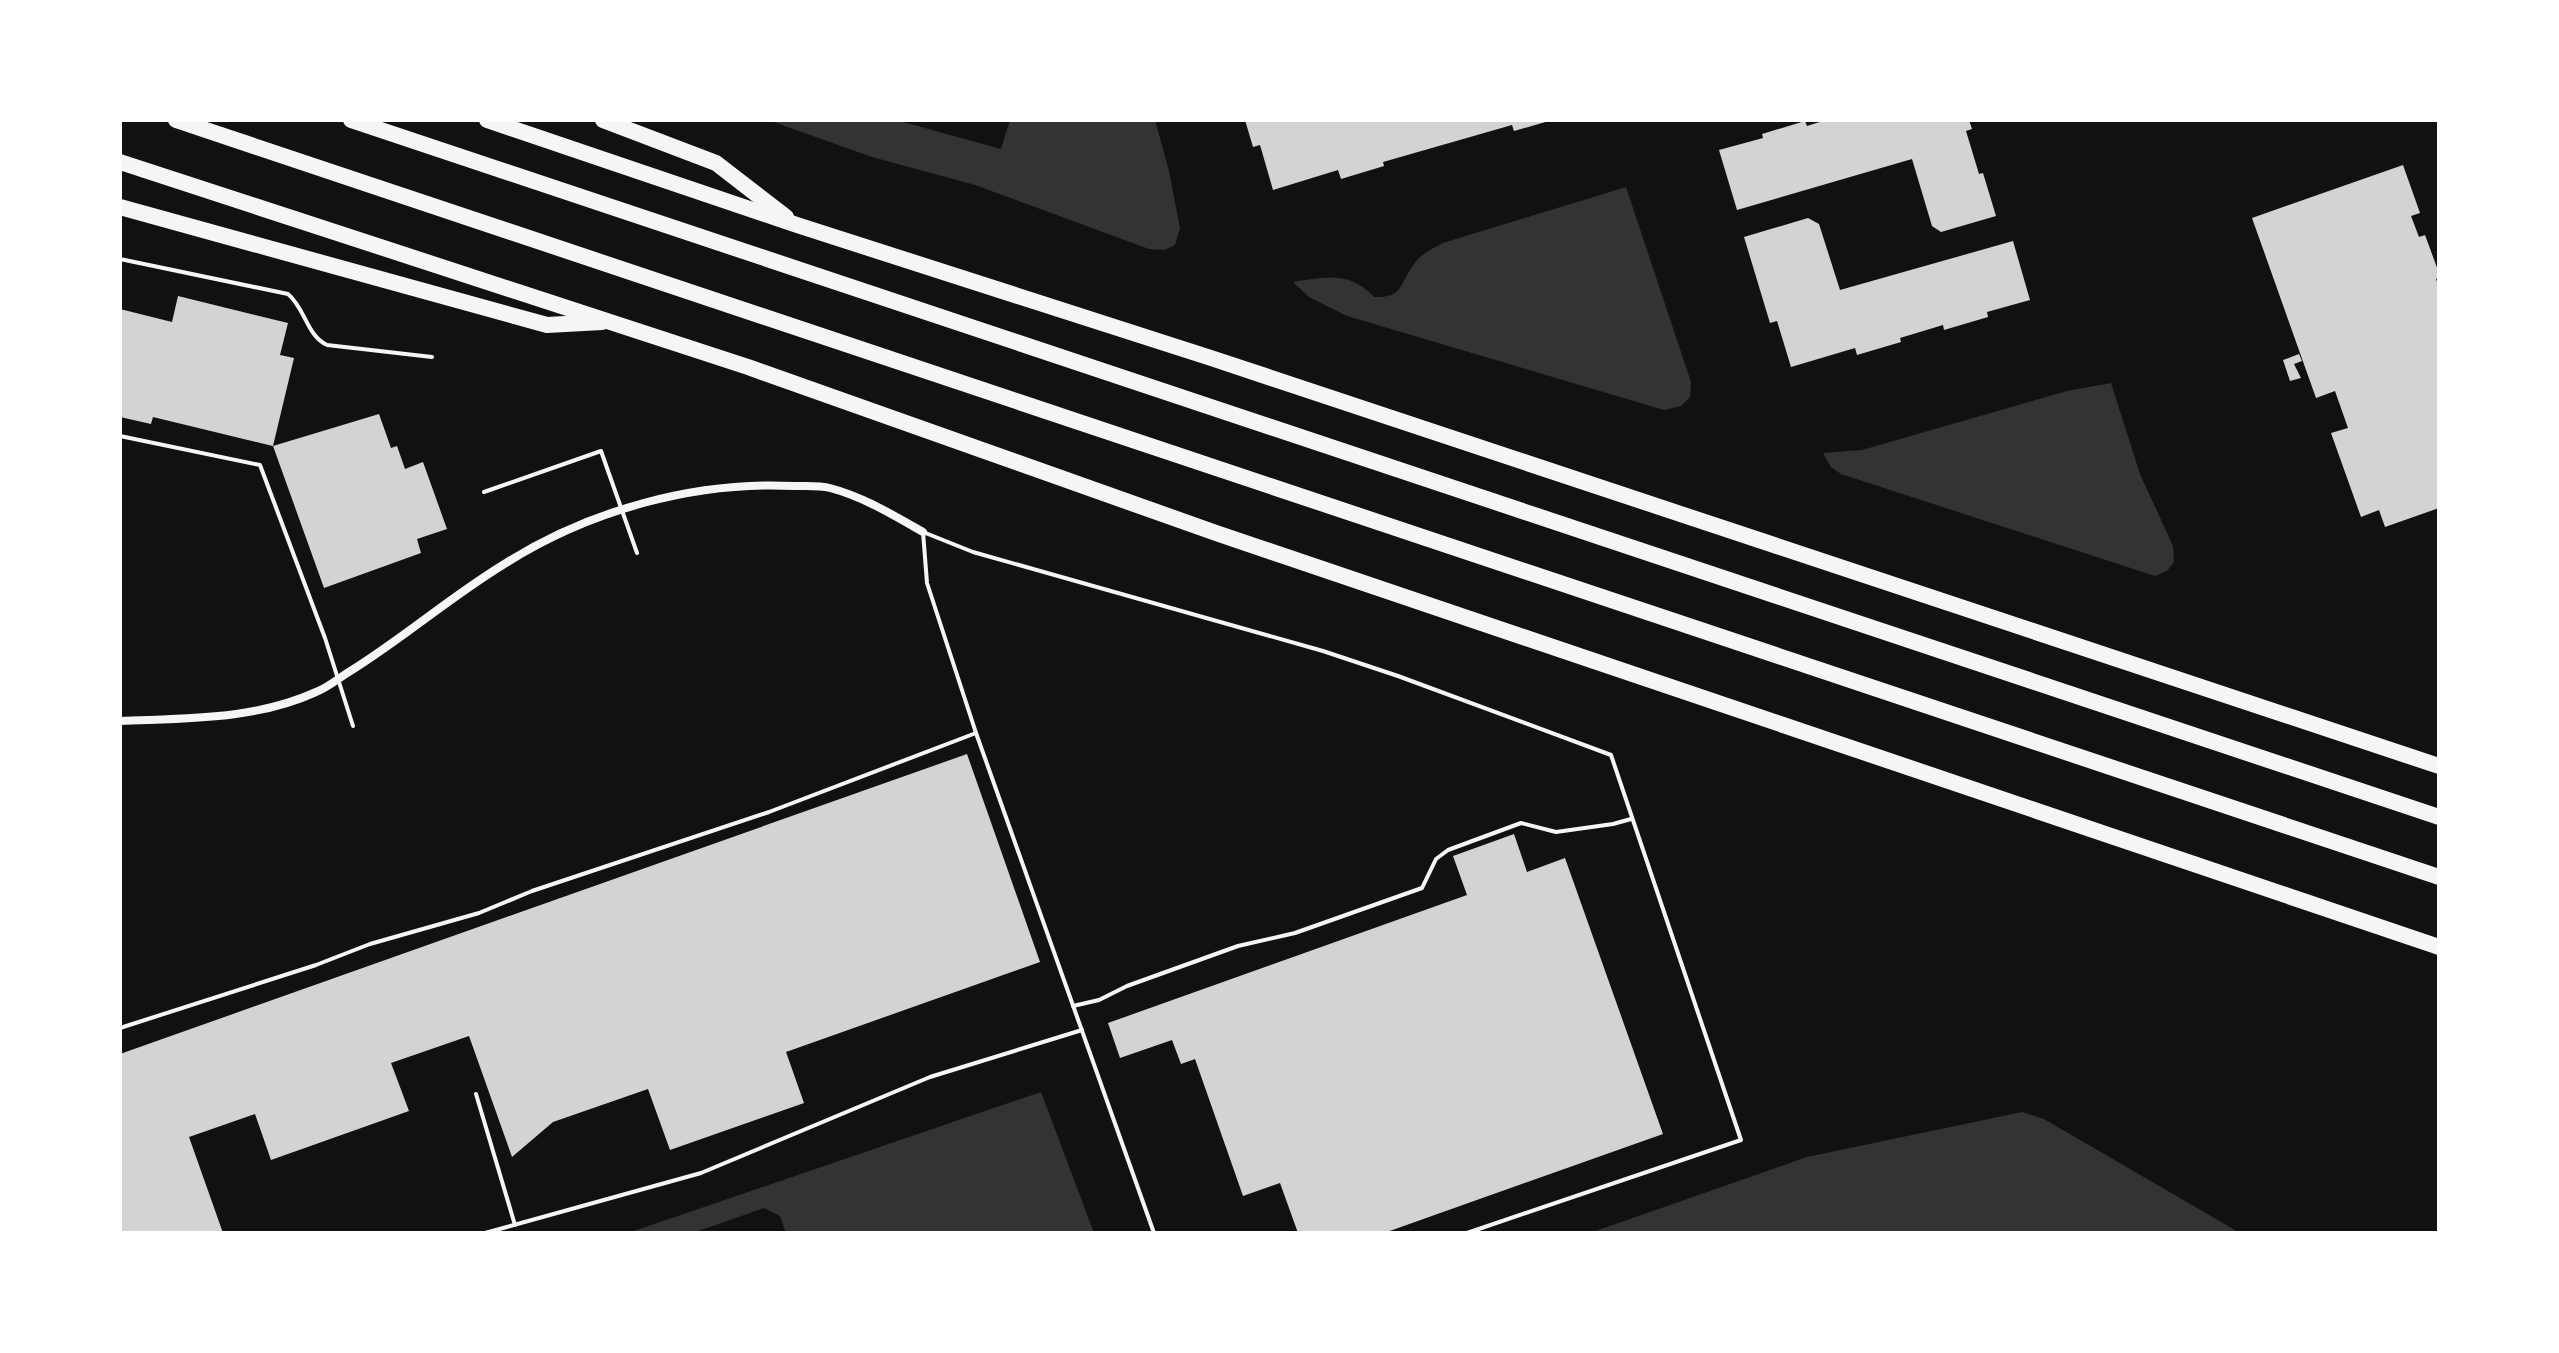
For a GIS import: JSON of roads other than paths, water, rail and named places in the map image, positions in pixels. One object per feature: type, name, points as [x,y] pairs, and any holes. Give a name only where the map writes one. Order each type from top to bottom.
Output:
[{"type":"highway","points":[[176,120],[2439,877]]},
{"type":"highway","points":[[351,120],[2439,817]]},
{"type":"highway","points":[[487,120],[2439,766]]},
{"type":"highway","points":[[603,120],[716,163],[797,225]]},
{"type":"highway","points":[[120,162],[748,367],[1216,533],[2439,947]]},
{"type":"highway","points":[[120,207],[547,325],[613,322]]},
{"type":"street","points":[[120,721],[228,716],[289,703],[319,691],[398,641],[505,563],[558,534],[620,508],[691,493],[759,484],[828,487],[875,504],[923,532]]},
{"type":"lane","points":[[120,259],[288,294],[296,301],[319,341],[327,345],[432,357]]},
{"type":"lane","points":[[120,436],[260,465],[353,726]]},
{"type":"lane","points":[[484,492],[601,451],[637,553]]},
{"type":"lane","points":[[1154,1233],[976,733],[927,583],[923,532],[973,552],[1323,651],[1611,755],[1741,1140],[1467,1233]]},
{"type":"lane","points":[[120,1028],[316,965],[370,944],[479,913],[532,891],[769,812],[976,733]]},
{"type":"lane","points":[[1073,1006],[1099,1000],[1127,986],[1238,946],[1295,933],[1422,888],[1436,859],[1448,850],[1521,823],[1556,832],[1631,819]]},
{"type":"lane","points":[[485,1233],[701,1173],[930,1077],[1082,1030]]},
{"type":"lane","points":[[476,1094],[515,1225]]}]
